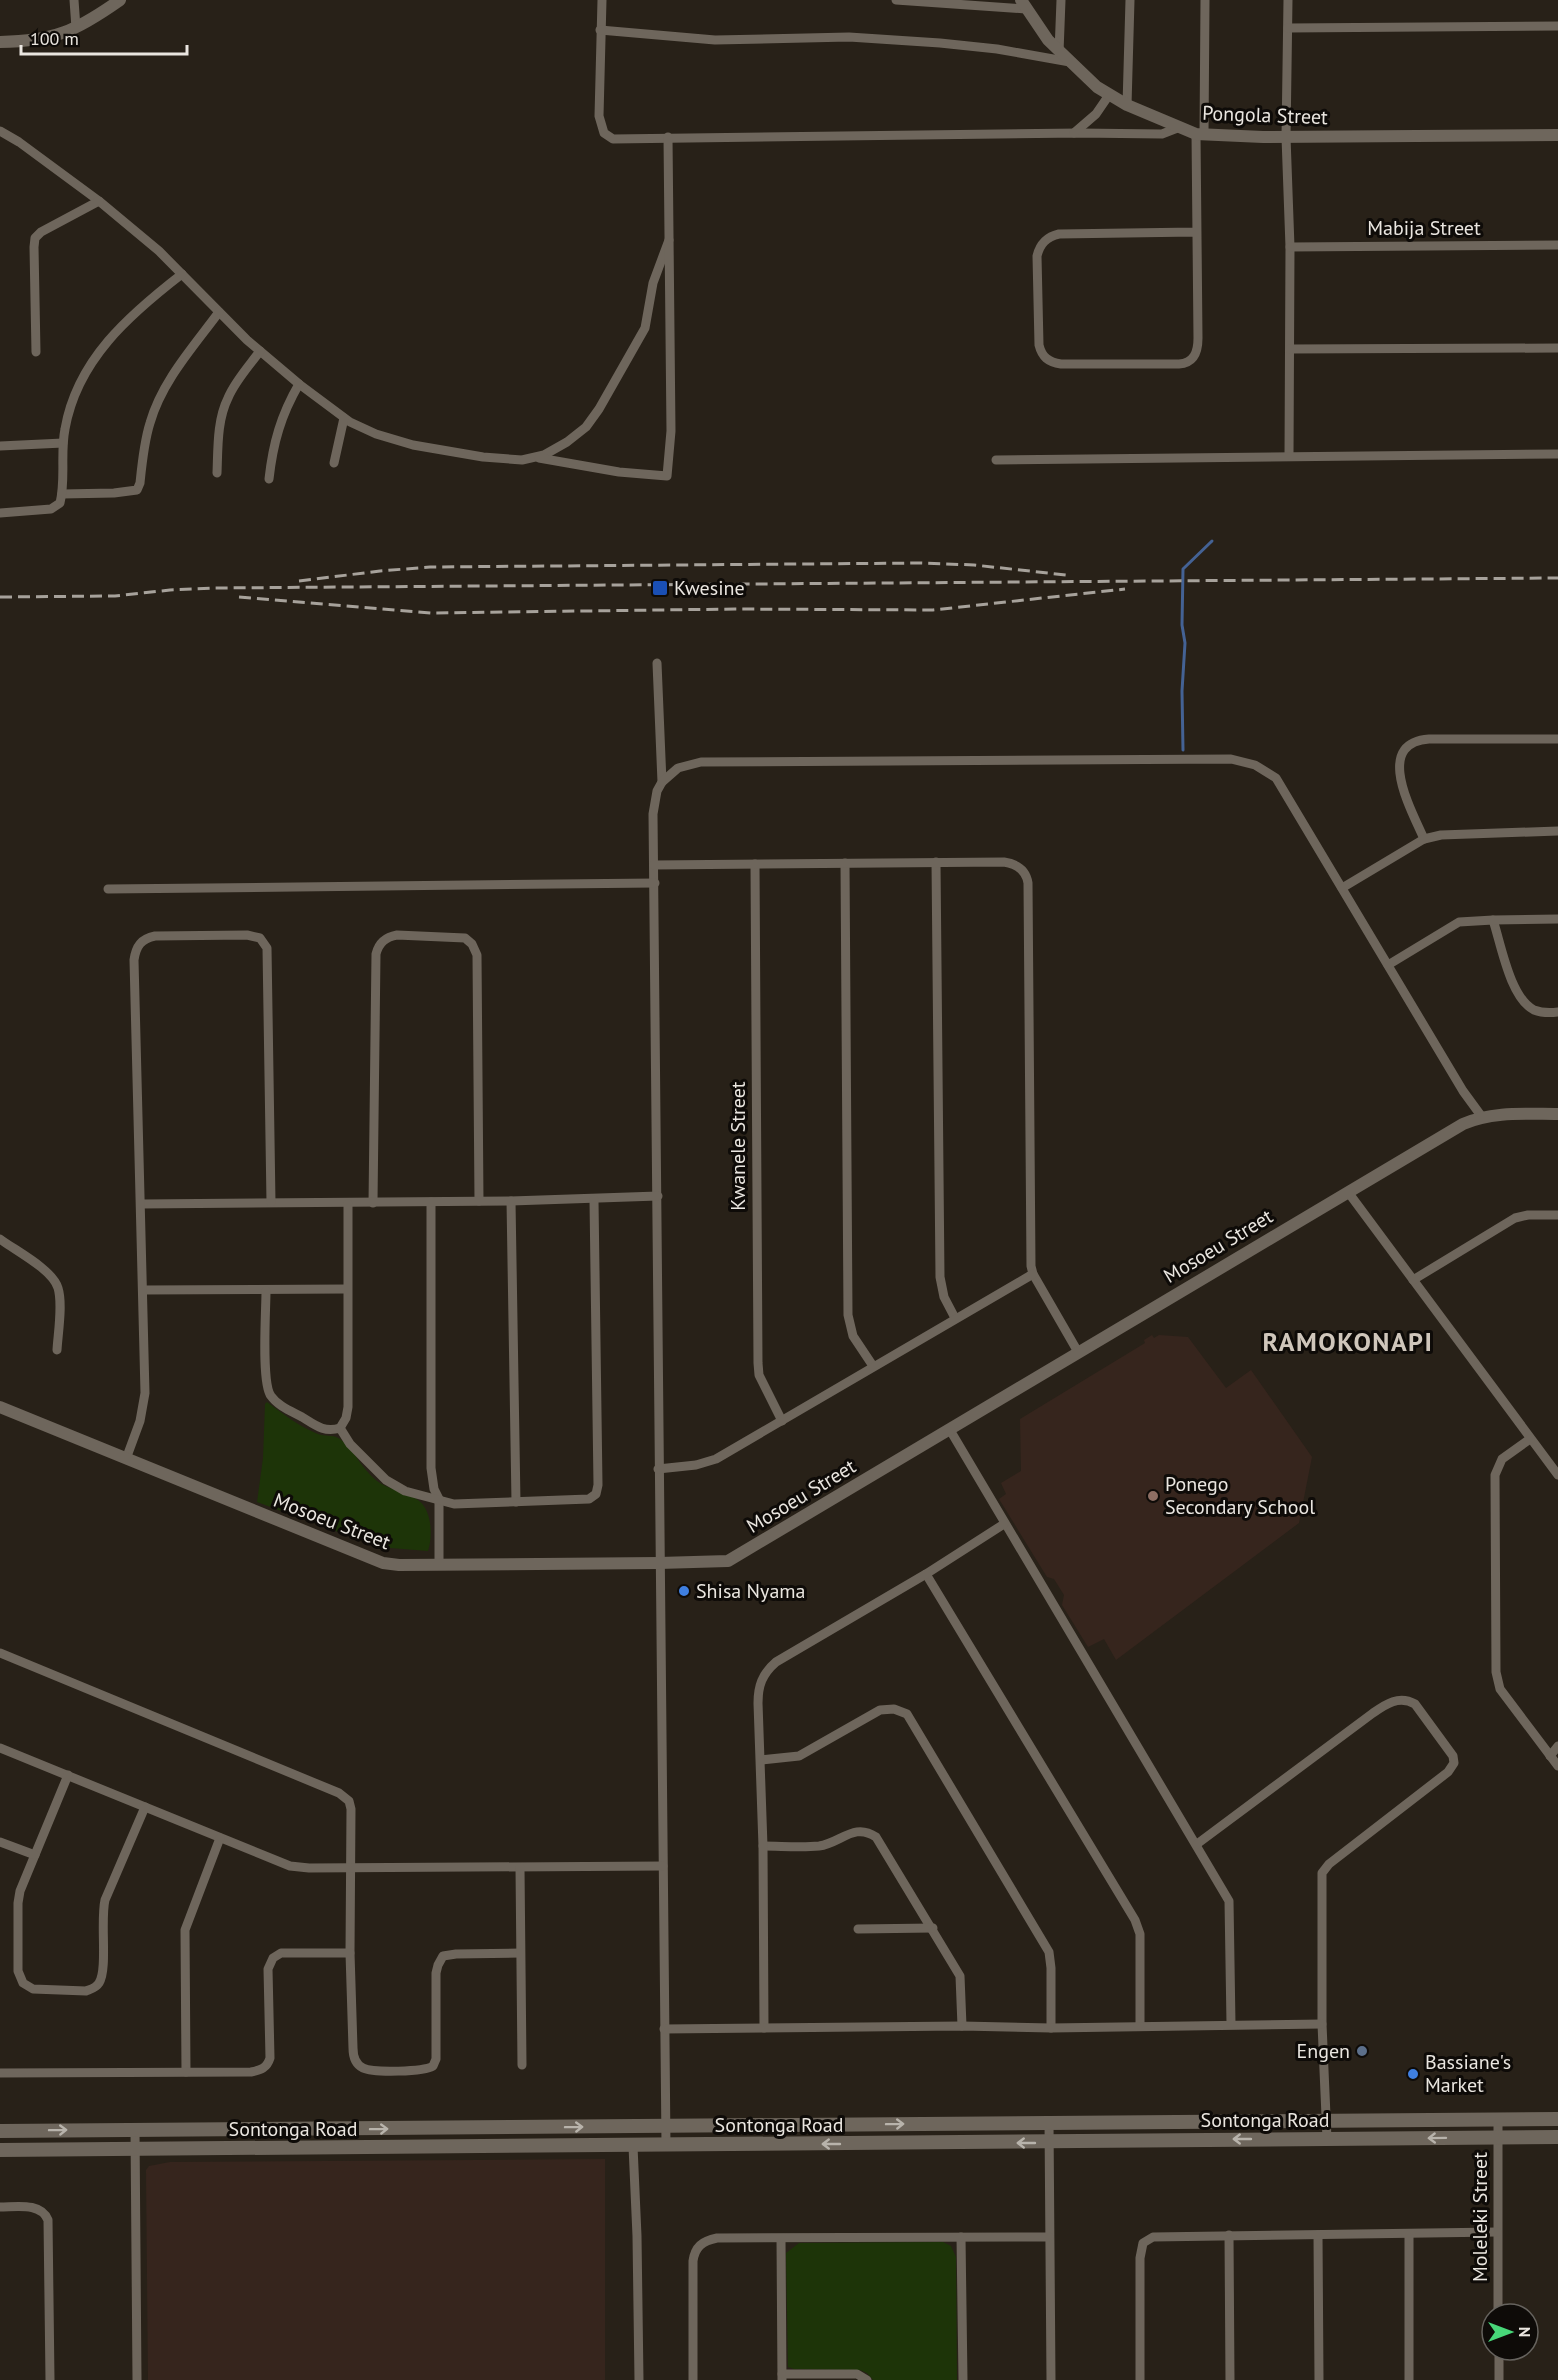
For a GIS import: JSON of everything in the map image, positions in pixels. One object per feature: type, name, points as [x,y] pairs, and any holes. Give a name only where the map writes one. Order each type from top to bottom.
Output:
[{"type":"main road","name":"Sontonga Road","points":[[0,2131],[1558,2119]]},
{"type":"main road","name":"Sontonga Road","points":[[0,2150],[1558,2137]]},
{"type":"street","points":[[74,0],[76,28]]},
{"type":"street","points":[[0,42],[49,38],[76,28],[120,0]]},
{"type":"street","points":[[602,0],[599,116],[604,133],[613,139],[1074,133],[1162,134],[1180,127]]},
{"type":"street","points":[[896,0],[1024,5]]},
{"type":"street","points":[[1059,52],[1061,0]]},
{"type":"street","points":[[1127,105],[1130,0]]},
{"type":"street","points":[[1196,232],[1059,234],[1046,239],[1037,256],[1039,345],[1043,356],[1049,362],[1061,364],[1179,364],[1190,360],[1196,354],[1198,338],[1196,232],[1205,0]]},
{"type":"street","points":[[1288,0],[1286,137],[1290,247],[1289,456]]},
{"type":"street","name":"Pongola Street","points":[[1024,5],[1038,27],[1059,52],[1109,95],[1127,105],[1200,135],[1286,137],[1558,135]]},
{"type":"street","points":[[1288,27],[1558,26]]},
{"type":"street","points":[[600,30],[715,40],[849,37],[940,43],[997,49],[1070,62]]},
{"type":"street","points":[[1074,133],[1096,114],[1109,95]]},
{"type":"street","points":[[0,131],[19,142],[99,201],[159,251],[260,351],[299,384],[344,418],[375,434],[413,445],[507,460],[544,455],[567,442],[586,427],[599,409],[645,328],[653,283],[669,240]]},
{"type":"street","points":[[534,457],[618,472],[667,476],[671,431],[669,137]]},
{"type":"street","points":[[36,352],[35,238],[41,232],[99,201]]},
{"type":"street","name":"Mabija Street","points":[[1290,247],[1558,245]]},
{"type":"street","points":[[0,513],[54,508],[60,503],[63,444],[68,413],[95,357],[120,325],[182,274]]},
{"type":"street","points":[[62,494],[137,490],[146,438],[155,407],[177,368],[219,312]]},
{"type":"street","points":[[1290,349],[1558,348]]},
{"type":"street","points":[[217,473],[220,428],[225,405],[233,388],[260,351]]},
{"type":"street","points":[[269,479],[278,427],[285,408],[299,384]]},
{"type":"street","points":[[334,463],[344,418]]},
{"type":"street","points":[[0,446],[63,444]]},
{"type":"street","points":[[996,460],[1558,454]]},
{"type":"street","points":[[657,663],[662,782]]},
{"type":"street","points":[[1424,839],[1399,775],[1400,760],[1409,745],[1429,739],[1558,739]]},
{"type":"street","points":[[666,2145],[653,814],[657,792],[662,782],[678,768],[701,762],[1231,759],[1255,765],[1276,778],[1463,1091],[1482,1117]]},
{"type":"street","points":[[1342,888],[1424,839],[1441,835],[1558,831]]},
{"type":"street","points":[[936,862],[940,1277],[944,1297],[955,1318]]},
{"type":"street","points":[[845,863],[848,1315],[849,1327],[853,1336],[873,1366]]},
{"type":"street","points":[[654,865],[1012,863],[1024,871],[1027,877],[1030,1255],[1034,1274],[1078,1352]]},
{"type":"street","name":"Kwanele Street","points":[[755,864],[758,1362],[759,1375],[782,1421]]},
{"type":"street","points":[[108,889],[655,883]]},
{"type":"street","points":[[1388,965],[1464,921],[1558,919]]},
{"type":"street","points":[[1493,920],[1508,969],[1522,1000],[1535,1010],[1558,1012]]},
{"type":"street","points":[[126,1459],[144,1404],[134,960],[137,947],[141,942],[155,936],[247,935],[260,938],[267,948],[271,1202]]},
{"type":"street","points":[[374,1203],[375,954],[384,940],[397,935],[465,938],[472,944],[477,955],[479,1201]]},
{"type":"street","name":"Mosoeu Street","points":[[0,1407],[375,1560],[399,1565],[721,1562],[735,1558],[1463,1124],[1482,1117],[1558,1114]]},
{"type":"street","points":[[1348,1192],[1558,1475]]},
{"type":"street","points":[[141,1204],[271,1202],[348,1204],[594,1200],[658,1196]]},
{"type":"street","points":[[340,1428],[350,1444],[386,1480],[405,1491],[454,1504],[584,1500],[593,1497],[598,1490],[594,1200]]},
{"type":"street","points":[[511,1201],[516,1502]]},
{"type":"street","points":[[431,1202],[431,1468],[434,1489],[439,1499],[439,1565]]},
{"type":"street","points":[[266,1291],[268,1391],[281,1405],[322,1429],[340,1428],[346,1418],[348,1407],[346,1289],[348,1204]]},
{"type":"street","points":[[1413,1280],[1515,1218],[1528,1215],[1558,1215]]},
{"type":"street","points":[[0,1239],[55,1280],[60,1296],[57,1350]]},
{"type":"street","points":[[658,1469],[710,1462],[1034,1274]]},
{"type":"street","points":[[143,1290],[346,1289]]},
{"type":"street","points":[[950,1430],[1229,1901],[1231,2024]]},
{"type":"street","points":[[1530,1439],[1502,1459],[1495,1475],[1496,1672],[1500,1689],[1558,1766]]},
{"type":"street","points":[[764,2028],[763,1846],[758,1694],[761,1681],[769,1668],[926,1574],[1004,1524]]},
{"type":"street","points":[[926,1574],[1135,1920],[1140,1934],[1140,2026]]},
{"type":"street","points":[[0,1653],[343,1795],[351,1805],[350,1953],[355,2058],[359,2066],[366,2069],[427,2070],[435,2063],[436,1973],[443,1956],[520,1953]]},
{"type":"street","points":[[1197,1844],[1373,1713],[1395,1700],[1415,1704],[1453,1756],[1454,1763],[1448,1772],[1324,1868],[1321,1880],[1322,2024],[1327,2139]]},
{"type":"street","points":[[761,1760],[800,1756],[880,1710],[894,1709],[907,1714],[1049,1952],[1052,1968],[1051,2028]]},
{"type":"street","points":[[1550,1756],[1558,1746]]},
{"type":"street","points":[[0,1748],[290,1866],[309,1868],[520,1868],[663,1866]]},
{"type":"street","points":[[68,1775],[20,1891],[18,1903],[20,1978],[23,1983],[33,1989],[86,1991],[93,1989],[100,1981],[102,1975],[102,1913],[105,1900],[145,1807]]},
{"type":"street","points":[[763,1846],[820,1846],[855,1831],[870,1832],[881,1842],[961,1979],[962,2026]]},
{"type":"street","points":[[186,2072],[185,1930],[220,1838]]},
{"type":"street","points":[[0,1842],[35,1855]]},
{"type":"street","points":[[520,1868],[522,2065]]},
{"type":"street","points":[[858,1929],[933,1928]]},
{"type":"street","points":[[0,2073],[251,2072],[265,2068],[270,2058],[268,1969],[273,1958],[281,1953],[350,1953]]},
{"type":"street","points":[[664,2029],[962,2026],[1051,2028],[1322,2024]]},
{"type":"street","name":"Moleleki Street","points":[[1498,2120],[1498,2302]]},
{"type":"street","points":[[1049,2122],[1051,2380]]},
{"type":"street","points":[[135,2130],[137,2380]]},
{"type":"street","points":[[633,2146],[639,2380]]},
{"type":"street","points":[[0,2207],[39,2209],[45,2213],[48,2220],[50,2380]]},
{"type":"street","points":[[1140,2380],[1140,2258],[1143,2243],[1153,2236],[1497,2232]]},
{"type":"street","points":[[1408,2234],[1409,2380]]},
{"type":"street","points":[[1228,2235],[1230,2380]]},
{"type":"street","points":[[1318,2235],[1319,2380]]},
{"type":"street","points":[[961,2237],[963,2380]]},
{"type":"street","points":[[693,2380],[692,2269],[696,2249],[704,2241],[717,2238],[1049,2237]]},
{"type":"street","points":[[781,2239],[782,2377],[858,2374],[867,2380]]},
{"type":"street","points":[[1499,2362],[1499,2380]]},
{"type":"shaded area","name":"Ponego Secondary School","points":[[1152,1335],[1154,1338],[1159,1335],[1188,1337],[1226,1388],[1251,1370],[1312,1457],[1299,1523],[1116,1660],[1104,1639],[1088,1647],[1062,1605],[1064,1595],[1054,1579],[1047,1577],[999,1499],[1006,1494],[1001,1483],[1021,1471],[1020,1419],[1145,1343],[1144,1340]]},
{"type":"shaded area","points":[[605,2159],[605,2380],[148,2380],[146,2170],[149,2166],[170,2162]]},
{"type":"green space","points":[[267,1402],[311,1431],[340,1439],[363,1467],[380,1483],[409,1495],[423,1504],[430,1524],[431,1538],[428,1551],[390,1548],[360,1540],[257,1502]]},
{"type":"green space","points":[[943,2242],[951,2246],[956,2257],[957,2380],[873,2380],[867,2373],[860,2370],[788,2367],[786,2253],[799,2243]]},
{"type":"waterway","points":[[1183,750],[1182,691],[1185,643],[1182,625],[1183,569],[1212,541]]},
{"type":"railway","points":[[299,581],[430,567],[922,563],[974,565],[1066,575]]},
{"type":"railway","points":[[0,597],[115,596],[215,588],[1558,578]]},
{"type":"railway","points":[[239,597],[431,613],[735,609],[933,610],[1125,589]]},
{"type":"place","name":"Kwesine","points":[[660,588]]},
{"type":"place","name":"Ponego Secondary School","points":[[1153,1496]]},
{"type":"place","name":"Shisa Nyama","points":[[684,1591]]},
{"type":"place","name":"Engen","points":[[1362,2051]]},
{"type":"place","name":"Bassiane's Market","points":[[1413,2074]]},
{"type":"district","name":"RAMOKONAPI","points":[[1348,1341]]}]
